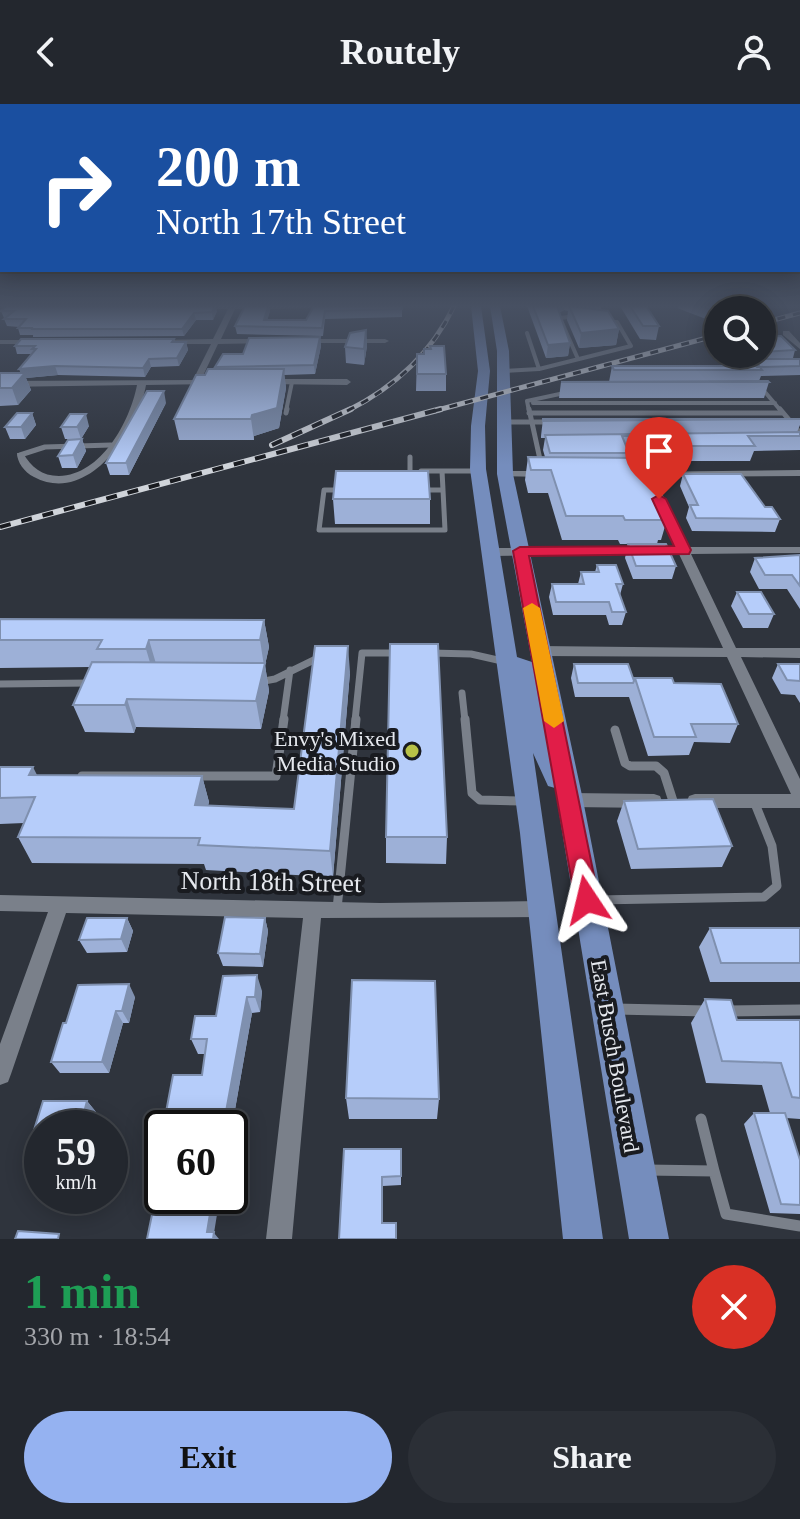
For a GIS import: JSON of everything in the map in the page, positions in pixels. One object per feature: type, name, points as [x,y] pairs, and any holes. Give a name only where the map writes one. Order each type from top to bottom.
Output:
[{"type":"main road","points":[[483,359],[479,471],[528,801],[583,1239]]},
{"type":"main road","points":[[494,359],[495,367],[504,371]]},
{"type":"main road","name":"East Busch Boulevard","points":[[502,359],[505,466],[570,800],[605,1009],[649,1239]]},
{"type":"main road","points":[[480,414],[491,418],[495,453],[505,466]]},
{"type":"main road","points":[[508,662],[525,668],[531,677],[544,750],[570,800]]},
{"type":"street","points":[[196,382],[208,359]]},
{"type":"street","points":[[776,363],[800,363]]},
{"type":"street","points":[[0,384],[228,382]]},
{"type":"street","points":[[260,382],[347,382]]},
{"type":"street","points":[[20,455],[24,465],[42,478],[68,479],[89,471],[134,412],[142,383]]},
{"type":"street","points":[[505,466],[558,474]]},
{"type":"street","points":[[570,800],[754,801],[800,798],[683,550],[639,474],[800,473]]},
{"type":"street","points":[[491,552],[800,550]]},
{"type":"street","points":[[540,651],[800,653]]},
{"type":"street","name":"North 18th Street","points":[[0,903],[313,909],[541,909]]},
{"type":"street","points":[[0,1074],[60,904]]},
{"type":"street","points":[[279,1239],[313,909]]},
{"type":"lane","points":[[536,359],[539,369]]},
{"type":"lane","points":[[504,371],[539,369],[578,359]]},
{"type":"lane","points":[[286,413],[292,382]]},
{"type":"lane","points":[[527,403],[562,392],[577,392]]},
{"type":"lane","points":[[609,392],[622,422]]},
{"type":"lane","points":[[750,392],[765,392],[799,432]]},
{"type":"lane","points":[[527,403],[775,403]]},
{"type":"lane","points":[[527,403],[543,474]]},
{"type":"lane","points":[[529,413],[784,413]]},
{"type":"lane","points":[[503,422],[562,422]]},
{"type":"lane","points":[[776,422],[791,422]]},
{"type":"lane","points":[[533,431],[549,431]]},
{"type":"lane","points":[[783,431],[799,432]]},
{"type":"lane","points":[[536,444],[552,444]]},
{"type":"lane","points":[[20,455],[45,447],[111,445]]},
{"type":"lane","points":[[410,457],[410,471]]},
{"type":"lane","points":[[394,471],[479,471]]},
{"type":"lane","points":[[353,490],[324,490],[319,530],[445,530],[442,471]]},
{"type":"lane","points":[[413,490],[443,490]]},
{"type":"lane","points":[[337,909],[358,653],[409,653]]},
{"type":"lane","points":[[424,653],[471,654],[508,662]]},
{"type":"lane","points":[[254,682],[269,682],[311,658],[333,656]]},
{"type":"lane","points":[[77,776],[276,776],[290,670]]},
{"type":"lane","points":[[0,684],[95,683]]},
{"type":"lane","points":[[462,693],[472,793],[480,800],[528,801]]},
{"type":"lane","points":[[615,730],[625,763],[630,766],[656,766],[664,773],[673,801]]},
{"type":"lane","points":[[587,900],[764,897],[777,886],[777,866],[754,801]]},
{"type":"lane","points":[[605,1009],[800,1010]]},
{"type":"lane","points":[[701,1119],[726,1214],[800,1226]]},
{"type":"lane","points":[[636,1170],[714,1171]]},
{"type":"building","points":[[28,359],[150,359],[143,368],[55,366],[19,369]]},
{"type":"building","points":[[220,359],[315,359],[314,365],[215,367]]},
{"type":"building","points":[[417,359],[445,359],[446,374],[417,374]]},
{"type":"building","points":[[776,359],[800,359],[800,366],[776,367]]},
{"type":"building","points":[[612,366],[704,366],[762,370],[614,370]]},
{"type":"building","points":[[208,369],[284,369],[277,408],[252,415],[251,419],[174,419],[196,375],[205,375]]},
{"type":"building","points":[[0,373],[25,373],[12,388],[0,388]]},
{"type":"building","points":[[768,381],[769,382],[561,382]]},
{"type":"building","points":[[147,391],[164,391],[126,463],[106,463]]},
{"type":"building","points":[[17,413],[32,413],[21,427],[5,427]]},
{"type":"building","points":[[70,414],[86,414],[77,427],[61,427]]},
{"type":"building","points":[[543,419],[800,419],[543,421]]},
{"type":"building","points":[[800,432],[800,436],[748,436],[755,446],[679,446],[674,436],[622,436],[629,453],[550,453],[545,435]]},
{"type":"building","points":[[82,439],[73,455],[58,456],[68,440]]},
{"type":"building","points":[[528,457],[639,458],[668,516],[661,516],[663,520],[625,520],[623,516],[566,516],[551,470],[531,470]]},
{"type":"building","points":[[336,471],[428,471],[430,499],[333,499]]},
{"type":"building","points":[[683,474],[741,474],[765,507],[772,507],[780,519],[696,518],[690,505],[698,505]]},
{"type":"building","points":[[628,544],[666,544],[676,566],[636,566]]},
{"type":"building","points":[[800,555],[800,586],[792,575],[765,575],[755,558]]},
{"type":"building","points":[[597,565],[616,565],[623,584],[616,584],[626,612],[612,612],[609,602],[556,602],[552,584],[584,584],[581,572],[599,572]]},
{"type":"building","points":[[737,592],[761,592],[774,614],[749,614]]},
{"type":"building","points":[[0,619],[264,620],[260,640],[149,640],[146,649],[97,649],[102,640],[0,640]]},
{"type":"building","points":[[390,644],[438,644],[447,837],[386,837]]},
{"type":"building","points":[[315,646],[348,646],[330,851],[198,845],[200,838],[18,837],[35,797],[0,798],[0,767],[33,767],[29,775],[202,776],[195,805],[294,809]]},
{"type":"building","points":[[92,662],[265,663],[256,701],[127,699],[125,705],[73,705]]},
{"type":"building","points":[[574,664],[628,664],[634,681],[578,683]]},
{"type":"building","points":[[778,664],[800,664],[800,681],[787,680]]},
{"type":"building","points":[[635,678],[672,678],[674,683],[721,684],[738,724],[691,724],[696,737],[654,737]]},
{"type":"building","points":[[713,799],[732,846],[638,849],[624,801]]},
{"type":"building","points":[[225,917],[265,918],[260,954],[218,953]]},
{"type":"building","points":[[87,918],[127,918],[121,939],[79,940]]},
{"type":"building","points":[[710,928],[800,928],[800,963],[721,963]]},
{"type":"building","points":[[257,975],[255,997],[247,997],[226,1110],[166,1110],[173,1075],[202,1075],[207,1039],[191,1039],[195,1016],[216,1016],[223,976]]},
{"type":"building","points":[[352,980],[435,981],[439,1099],[346,1098]]},
{"type":"building","points":[[129,984],[122,1011],[116,1011],[102,1062],[51,1062],[78,985]]},
{"type":"building","points":[[705,999],[731,1000],[737,1020],[800,1020],[800,1098],[792,1097],[781,1063],[722,1061]]},
{"type":"building","points":[[43,1101],[87,1101],[85,1110],[40,1110]]},
{"type":"building","points":[[754,1113],[785,1113],[800,1160],[800,1205],[781,1204]]},
{"type":"building","points":[[344,1149],[401,1149],[401,1176],[382,1177],[382,1223],[396,1223],[396,1239],[339,1239]]},
{"type":"building","points":[[152,1214],[210,1214],[207,1232],[214,1232],[213,1239],[147,1239]]},
{"type":"building","points":[[18,1231],[59,1234],[58,1239],[15,1239]]},
{"type":"railway","points":[[349,410],[396,380],[418,359]]},
{"type":"railway","points":[[434,411],[628,359]]},
{"type":"railway","points":[[0,527],[441,409]]},
{"type":"railway","points":[[272,445],[349,410]]},
{"type":"slow traffic","points":[[532,608],[554,721]]},
{"type":"place","name":"Envy's Mixed Media Studio","points":[[412,751]]},
{"type":"route","points":[[587,900],[520,551],[683,550],[659,499]]}]
